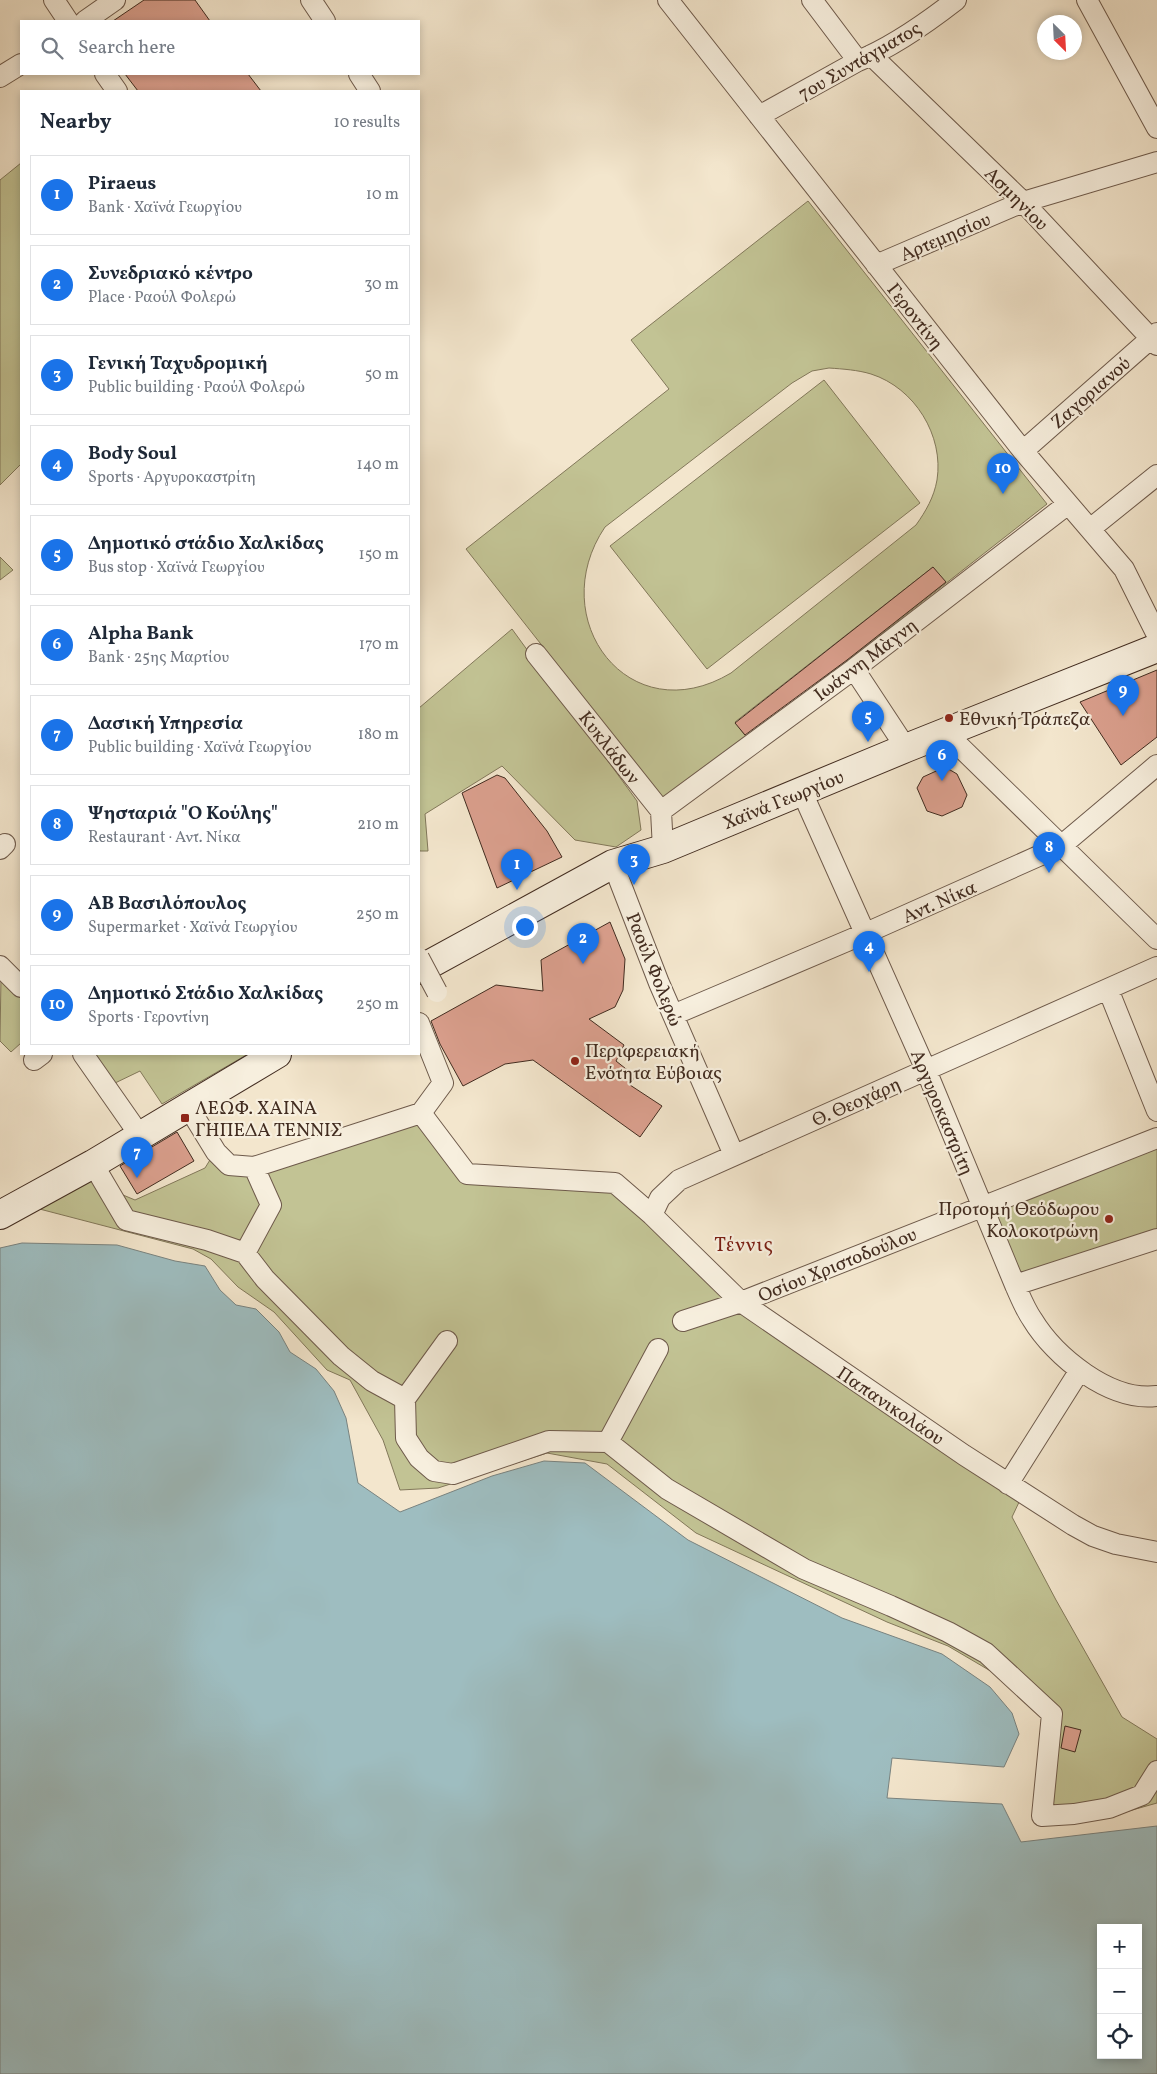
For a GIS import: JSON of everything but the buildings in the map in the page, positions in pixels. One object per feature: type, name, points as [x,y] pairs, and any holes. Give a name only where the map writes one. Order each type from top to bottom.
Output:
[{"type":"main road","name":"Χαϊνά Γεωργίου","points":[[420,969],[613,864],[663,848],[906,748],[1157,648]]},
{"type":"main road","points":[[0,1215],[140,1137],[275,1055]]},
{"type":"street","points":[[54,0],[67,20]]},
{"type":"street","points":[[87,20],[115,0]]},
{"type":"street","points":[[311,0],[323,20]]},
{"type":"street","name":"Γεροντίνη","points":[[668,0],[1022,451],[1124,569],[1157,635]]},
{"type":"street","name":"Ασμηνίου","points":[[812,0],[865,58],[1023,202],[1155,339]]},
{"type":"street","points":[[1087,0],[1157,128]]},
{"type":"street","name":"7ου Συντάγματος","points":[[760,116],[865,58],[942,4]]},
{"type":"street","points":[[0,77],[20,65]]},
{"type":"street","points":[[106,75],[116,90]]},
{"type":"street","points":[[360,75],[369,90]]},
{"type":"street","name":"Αρτεμησίου","points":[[876,265],[1023,202],[1157,162]]},
{"type":"street","name":"Ζαγοριανού","points":[[1022,451],[1155,339]]},
{"type":"street","points":[[1090,529],[1157,475]]},
{"type":"street","name":"Ιωάννη Μὰγνη","points":[[661,811],[854,668],[1068,504]]},
{"type":"street","name":"Κυκλάδων","points":[[536,654],[661,811]]},
{"type":"street","points":[[854,668],[906,748]]},
{"type":"street","points":[[946,733],[1157,939]]},
{"type":"street","name":"Αντ. Νίκα","points":[[673,1015],[866,933],[1061,846],[1157,765]]},
{"type":"street","name":"Αργυροκαστρίτη","points":[[802,792],[926,1070],[1015,1285],[1032,1320],[1062,1356],[1080,1370],[1130,1395],[1157,1396]]},
{"type":"street","points":[[661,811],[663,848]]},
{"type":"street","name":"Ραούλ Φολερώ","points":[[613,864],[673,1015],[734,1155]]},
{"type":"street","points":[[420,960],[437,992],[444,988],[449,996]]},
{"type":"street","points":[[0,966],[20,986]]},
{"type":"street","name":"Θ. Θεοχάρη","points":[[652,1215],[660,1198],[672,1185],[686,1177],[1157,967]]},
{"type":"street","points":[[1108,989],[1157,1111]]},
{"type":"street","points":[[189,1108],[216,1152],[230,1165],[254,1166],[421,1113],[443,1083],[420,1026]]},
{"type":"street","points":[[84,1055],[140,1137]]},
{"type":"street","name":"Παπανικολάου","points":[[421,1113],[467,1174],[615,1183],[652,1215],[741,1302],[1008,1484],[1072,1525],[1093,1536],[1116,1544],[1157,1552]]},
{"type":"street","name":"Οσίου Χριστοδούλου","points":[[683,1321],[741,1302],[1157,1138]]},
{"type":"street","points":[[93,1164],[126,1220],[206,1240],[245,1253],[265,1279],[341,1356],[372,1381],[405,1399]]},
{"type":"street","points":[[245,1253],[271,1205],[254,1166]]},
{"type":"street","points":[[1015,1285],[1157,1238]]},
{"type":"street","points":[[447,1341],[405,1399],[406,1438],[419,1458],[434,1471],[453,1474],[549,1441],[608,1442],[667,1489],[804,1569],[948,1632],[986,1653],[1052,1714],[1042,1816],[1074,1814],[1109,1808],[1142,1795],[1157,1771]]},
{"type":"street","points":[[608,1442],[658,1349]]},
{"type":"street","points":[[1008,1484],[1080,1370]]},
{"type":"green space","points":[[20,164],[20,465],[0,485],[0,180]]},
{"type":"green space","points":[[808,201],[1047,504],[666,803],[466,549],[669,389],[631,340]],"holes":[[[829,368],[871,374],[887,381],[901,390],[923,416],[931,431],[936,447],[938,463],[937,480],[932,498],[916,525],[731,673],[694,688],[660,689],[630,678],[606,657],[591,630],[584,597],[588,562],[605,527],[792,383],[812,371]],[[933,567],[945,583],[747,738],[735,722]]]},
{"type":"green space","points":[[824,380],[920,503],[707,669],[610,546]]},
{"type":"green space","points":[[0,557],[13,570],[0,580]]},
{"type":"green space","points":[[512,629],[637,801],[641,830],[616,847],[575,840],[502,766],[425,814],[428,851],[420,851],[420,707]]},
{"type":"green space","points":[[1,976],[20,998],[20,1044],[11,1052],[0,1041]]},
{"type":"green space","points":[[93,1055],[246,1055],[162,1104],[140,1071],[113,1084]]},
{"type":"green space","points":[[420,1118],[466,1177],[614,1188],[742,1308],[1021,1498],[1012,1517],[1122,1717],[1157,1739],[1157,1803],[1111,1816],[1035,1821],[1044,1713],[1011,1683],[948,1646],[887,1622],[696,1533],[607,1464],[547,1453],[438,1488],[400,1490],[383,1440],[350,1380],[327,1370],[274,1312],[238,1287],[211,1259],[193,1249],[28,1206],[80,1177],[135,1200],[205,1168],[213,1155],[224,1168]]},
{"type":"green space","points":[[1157,1138],[1157,1239],[1015,1285],[983,1207]]},
{"type":"water","points":[[22,1243],[117,1245],[175,1261],[205,1266],[220,1290],[236,1305],[256,1309],[279,1332],[290,1352],[316,1369],[334,1391],[346,1418],[358,1483],[400,1512],[492,1476],[544,1461],[585,1463],[688,1540],[842,1618],[942,1654],[990,1687],[1012,1713],[1019,1734],[1004,1767],[892,1758],[887,1798],[1002,1804],[1021,1842],[1157,1826],[1157,2074],[0,2074],[0,1248]]},
{"type":"place","name":"Δημοτικό Στάδιο Χαλκίδας","points":[[1003,494]]},
{"type":"place","name":"ΑΒ Βασιλόπουλος","points":[[1123,716]]},
{"type":"place","name":"Εθνική Τράπεζα","points":[[949,718]]},
{"type":"place","name":"Δημοτικό στάδιο Χαλκίδας","points":[[868,742]]},
{"type":"place","name":"Alpha Bank","points":[[942,781]]},
{"type":"place","name":"Ψησταριά \"Ο Κούλης\"","points":[[1049,873]]},
{"type":"place","name":"Γενική Ταχυδρομική","points":[[634,885]]},
{"type":"place","name":"Piraeus","points":[[517,890]]},
{"type":"place","name":"Συνεδριακό κέντρο","points":[[583,964]]},
{"type":"place","name":"Body Soul","points":[[869,972]]},
{"type":"place","name":"Περιφερειακή Ενότητα Εύβοιας","points":[[575,1061]]},
{"type":"place","name":"ΛΕΩΦ. ΧΑΙΝΑ ΓΗΠΕΔΑ ΤΕΝΝΙΣ","points":[[185,1118]]},
{"type":"place","name":"Δασική Υπηρεσία","points":[[137,1178]]},
{"type":"place","name":"Προτομή Θεόδωρου Κολοκοτρώνη","points":[[1109,1219]]},
{"type":"district","name":"Τέννις","points":[[744,1244]]}]
